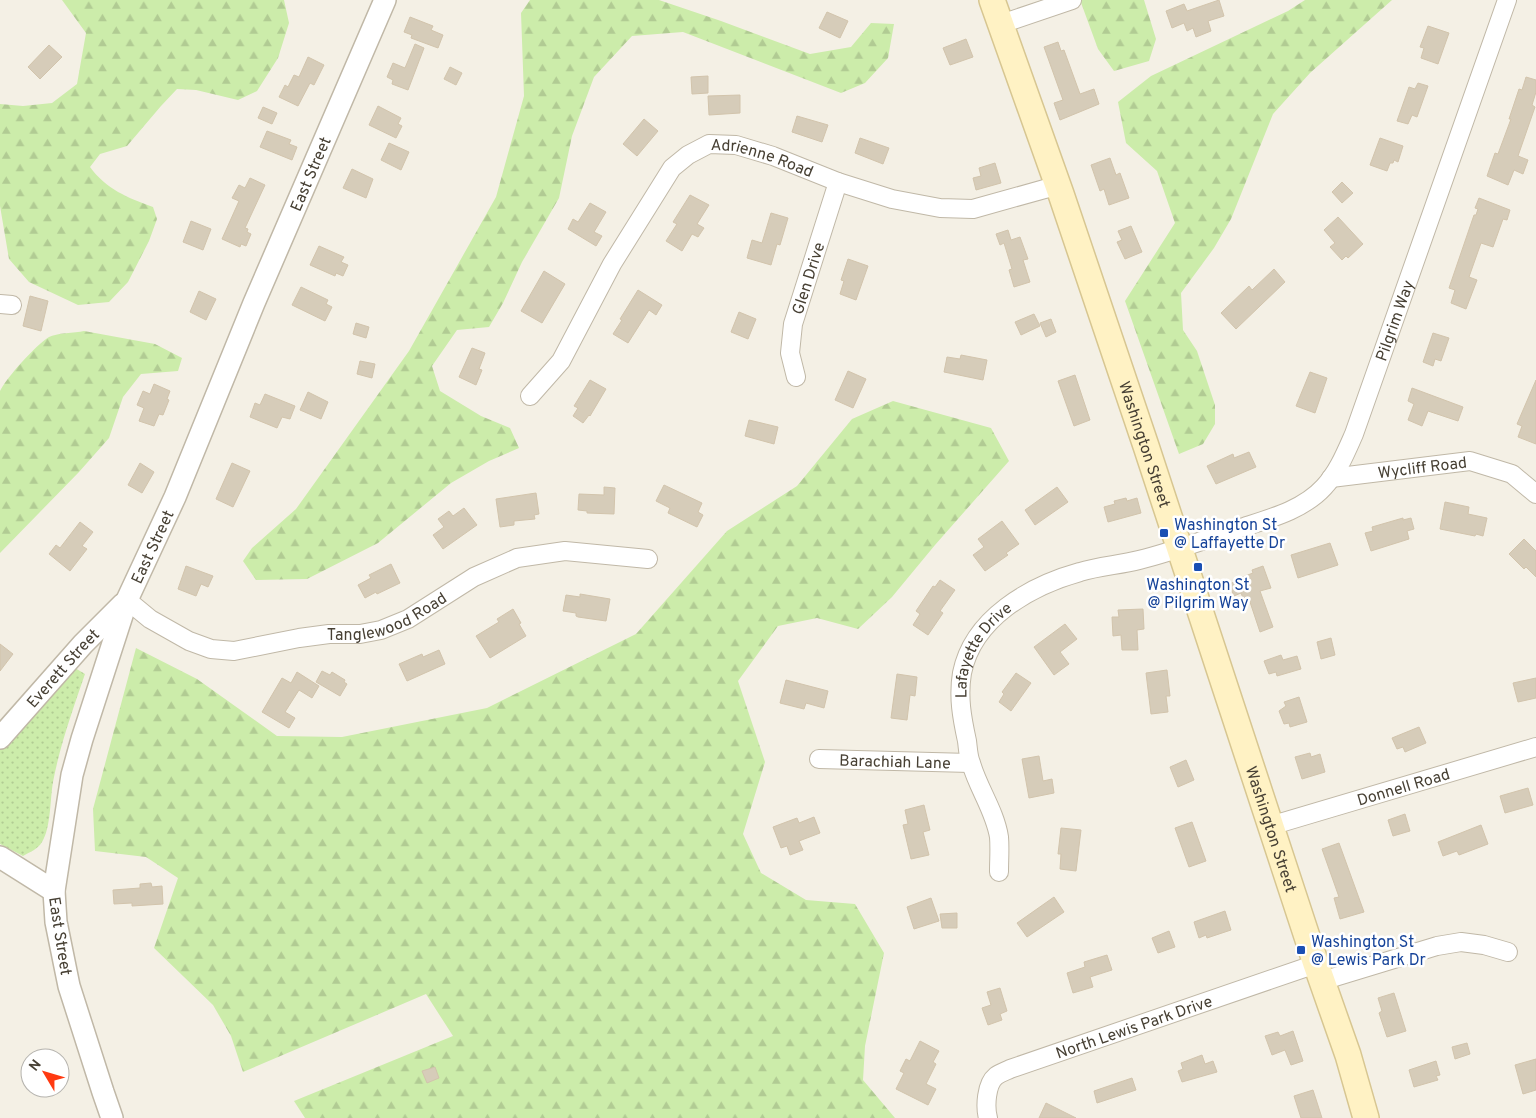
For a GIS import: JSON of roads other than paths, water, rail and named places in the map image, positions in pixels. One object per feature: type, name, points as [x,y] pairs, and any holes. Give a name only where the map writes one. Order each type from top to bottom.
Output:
[{"type":"main road","name":"Washington Street","points":[[992,0],[1059,185],[1270,826],[1348,1055],[1366,1118]]},
{"type":"street","name":"East Street","points":[[112,1118],[69,986],[56,922],[54,891],[72,775],[127,600],[176,497],[254,303],[385,0]]},
{"type":"street","points":[[1001,24],[1072,0]]},
{"type":"street","name":"Pilgrim Way","points":[[1179,548],[1276,517],[1301,505],[1324,488],[1343,460],[1354,434],[1507,0]]},
{"type":"street","name":"Adrienne Road","points":[[530,396],[561,361],[617,256],[672,168],[688,155],[709,144],[736,145],[773,156],[838,182],[892,199],[940,208],[973,209],[1059,185]]},
{"type":"street","name":"Glen Drive","points":[[796,376],[790,353],[793,324],[838,182]]},
{"type":"street","name":"Wycliff Road","points":[[1331,478],[1470,461],[1512,474],[1536,494]]},
{"type":"street","name":"Lafayette Drive","points":[[1000,872],[999,837],[992,814],[970,763],[960,700],[963,672],[971,649],[986,627],[1001,611],[1023,594],[1081,571],[1139,560],[1179,548]]},
{"type":"street","name":"Tanglewood Road","points":[[127,600],[150,618],[189,641],[211,649],[234,651],[299,638],[329,634],[360,634],[381,630],[408,619],[474,577],[517,558],[565,551],[648,559]]},
{"type":"street","name":"Everett Street","points":[[0,738],[83,644],[127,600]]},
{"type":"street","name":"Donnell Road","points":[[1270,826],[1536,747]]},
{"type":"street","name":"Barachiah Lane","points":[[819,759],[970,763]]},
{"type":"street","points":[[0,857],[54,891]]},
{"type":"street","name":"North Lewis Park Drive","points":[[988,1118],[987,1098],[990,1087],[995,1077],[1010,1069],[1319,973],[1460,942],[1484,944],[1508,952]]},
{"type":"place","name":"Washington St @ Laffayette Dr","points":[[1164,533]]},
{"type":"place","name":"Washington St @ Pilgrim Way","points":[[1198,567]]},
{"type":"place","name":"Washington St @ Lewis Park Dr","points":[[1301,950]]}]
